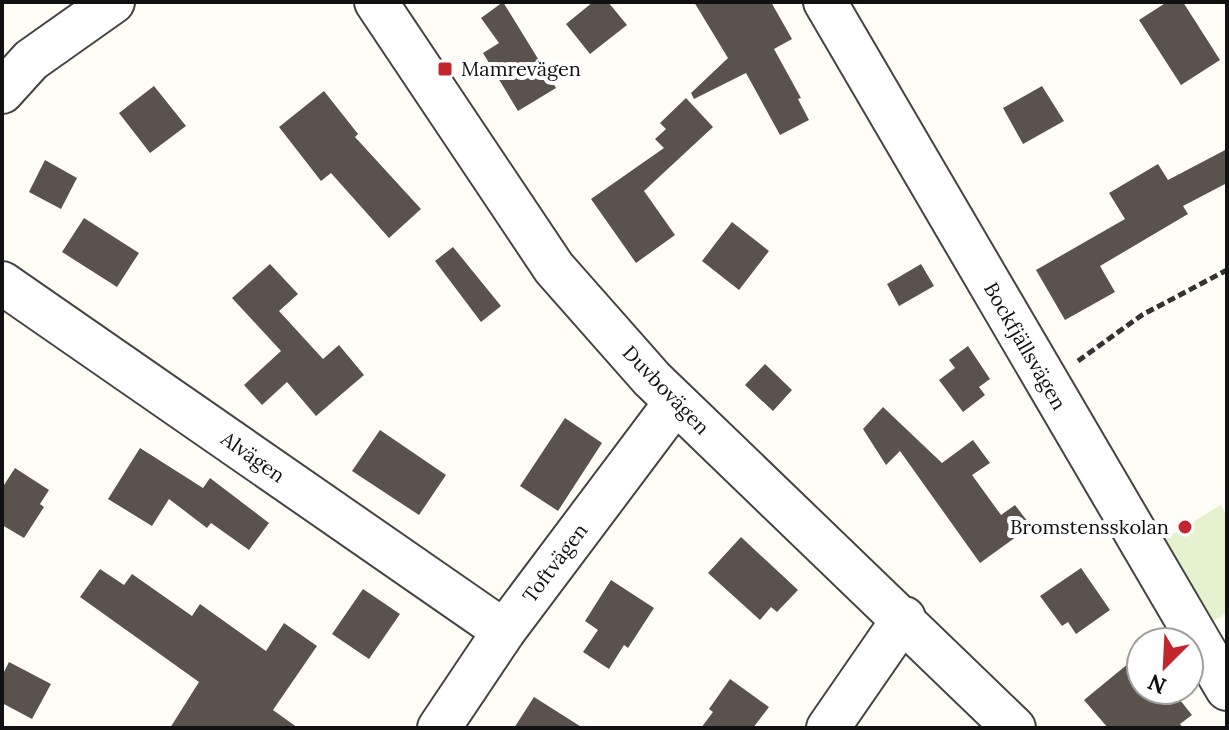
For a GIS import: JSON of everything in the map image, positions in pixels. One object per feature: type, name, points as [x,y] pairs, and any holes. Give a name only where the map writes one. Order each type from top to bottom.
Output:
[{"type":"street","points":[[2,92],[31,60],[113,2]]},
{"type":"street","name":"Duvbovägen","points":[[376,2],[554,268],[675,403],[904,618],[1014,728]]},
{"type":"street","name":"Bockfjällsvägen","points":[[825,2],[1227,689]]},
{"type":"street","name":"Alvägen","points":[[2,283],[504,631]]},
{"type":"street","name":"Toftvägen","points":[[439,728],[504,631],[675,403]]},
{"type":"street","points":[[828,728],[904,618]]},
{"type":"path","points":[[1046,382],[1142,315],[1227,270]]},
{"type":"green space","points":[[1221,505],[1227,516],[1227,613],[1209,623],[1161,541]]},
{"type":"building","points":[[503,2],[556,88],[518,111],[483,53],[499,43],[481,18]]},
{"type":"building","points":[[593,2],[608,2],[627,25],[590,54],[566,24]]},
{"type":"building","points":[[694,2],[771,2],[792,39],[774,49],[801,98],[798,99],[809,120],[780,135],[746,73],[694,99],[691,93],[728,58]]},
{"type":"building","points":[[1167,2],[1183,2],[1220,60],[1181,85],[1139,20]]},
{"type":"building","points":[[154,86],[186,126],[150,153],[119,113]]},
{"type":"building","points":[[1042,86],[1064,121],[1023,144],[1003,108]]},
{"type":"building","points":[[324,91],[358,134],[355,137],[421,209],[389,238],[331,173],[321,181],[279,127]]},
{"type":"building","points":[[686,98],[713,127],[644,191],[675,235],[636,263],[591,199],[664,148],[655,139],[666,129],[660,123]]},
{"type":"building","points":[[1227,149],[1227,183],[1183,206],[1188,214],[1100,266],[1115,292],[1065,320],[1036,270],[1125,219],[1109,193],[1158,164],[1168,180]]},
{"type":"building","points":[[45,160],[77,178],[61,209],[29,192]]},
{"type":"building","points":[[84,218],[139,253],[117,287],[62,252]]},
{"type":"building","points":[[732,222],[769,251],[739,290],[702,261]]},
{"type":"building","points":[[453,247],[501,306],[481,322],[435,261]]},
{"type":"building","points":[[270,264],[298,294],[279,311],[323,359],[339,345],[364,375],[316,416],[287,382],[262,405],[244,385],[281,351],[232,298]]},
{"type":"building","points":[[921,264],[934,286],[899,306],[887,284]]},
{"type":"building","points":[[968,346],[990,379],[979,387],[985,395],[963,412],[939,380],[955,368],[949,360]]},
{"type":"building","points":[[765,364],[792,390],[773,411],[745,385]]},
{"type":"building","points":[[883,407],[942,463],[973,440],[990,463],[972,475],[1001,515],[1015,505],[1031,526],[980,563],[900,451],[886,465],[863,429]]},
{"type":"building","points":[[565,418],[602,443],[558,511],[520,486]]},
{"type":"building","points":[[380,430],[446,475],[419,515],[352,471]]},
{"type":"building","points":[[140,448],[203,488],[210,478],[269,523],[249,550],[211,523],[207,528],[169,499],[152,526],[108,499]]},
{"type":"building","points":[[15,468],[49,490],[40,504],[44,507],[24,538],[2,525],[2,488]]},
{"type":"building","points":[[741,537],[798,590],[777,612],[771,607],[760,620],[708,573]]},
{"type":"building","points":[[1081,568],[1110,610],[1076,634],[1068,622],[1062,626],[1040,596]]},
{"type":"building","points":[[100,569],[124,585],[132,574],[192,616],[200,604],[266,651],[284,623],[317,646],[273,710],[298,728],[170,728],[199,682],[80,597]]},
{"type":"building","points":[[611,580],[654,608],[628,648],[624,645],[609,669],[583,652],[598,630],[585,621]]},
{"type":"building","points":[[363,589],[400,614],[369,659],[332,634]]},
{"type":"building","points":[[9,662],[51,684],[32,719],[2,703],[2,676]]},
{"type":"building","points":[[1125,666],[1125,706],[1185,706],[1192,715],[1180,724],[1183,728],[1108,728],[1084,700]]},
{"type":"building","points":[[730,679],[769,707],[753,728],[701,728],[713,712],[709,709]]},
{"type":"building","points":[[534,697],[583,728],[514,728]]},
{"type":"place","name":"Mamrevägen","points":[[445,69]]},
{"type":"place","name":"Bromstensskolan","points":[[1185,527]]}]
